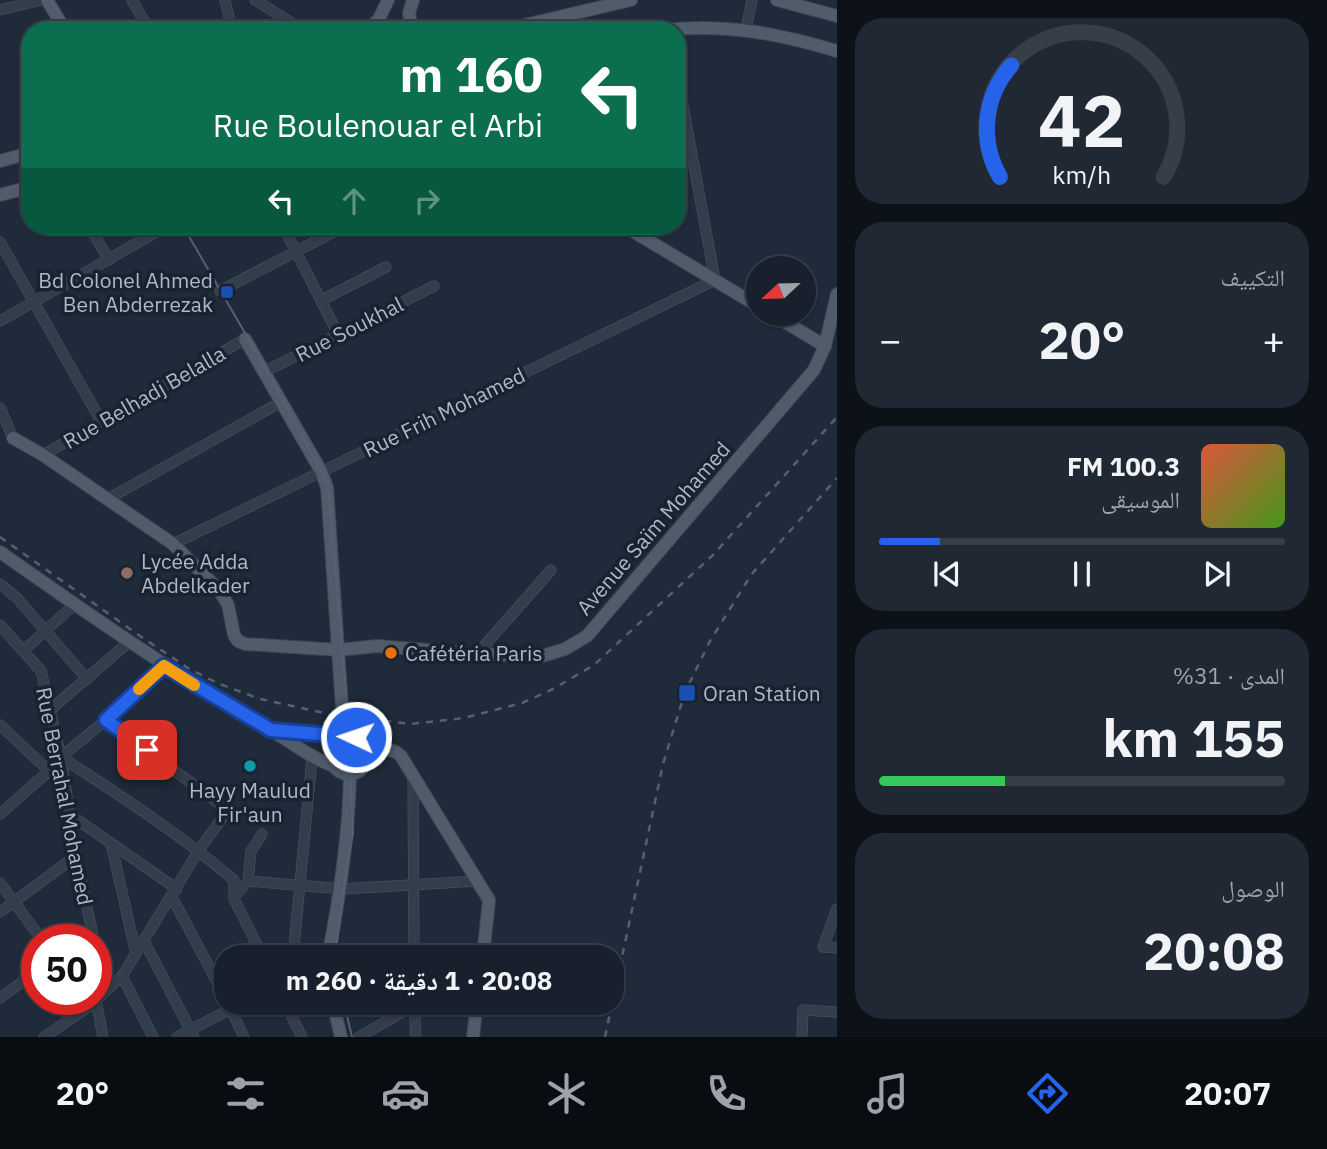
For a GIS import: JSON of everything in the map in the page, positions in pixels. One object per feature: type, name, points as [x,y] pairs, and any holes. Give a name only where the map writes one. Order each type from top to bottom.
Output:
[{"type":"main road","points":[[47,0],[60,21]]},
{"type":"main road","points":[[377,21],[388,0]]},
{"type":"main road","points":[[410,21],[409,13],[413,0]]},
{"type":"main road","points":[[542,21],[631,0]]},
{"type":"main road","points":[[777,0],[837,16]]},
{"type":"main road","points":[[686,30],[746,29],[792,37],[837,51]]},
{"type":"main road","points":[[0,161],[21,155]]},
{"type":"main road","points":[[0,195],[21,189]]},
{"type":"main road","points":[[639,235],[746,299]]},
{"type":"main road","name":"Avenue Saïm Mohamed","points":[[173,544],[225,598],[234,635],[238,641],[245,644],[339,650],[377,646],[542,656],[565,649],[587,636],[814,370],[825,346],[837,294]]},
{"type":"main road","points":[[792,326],[825,346]]},
{"type":"main road","points":[[245,339],[321,471],[327,487],[343,737]]},
{"type":"main road","points":[[13,438],[43,455],[173,544]]},
{"type":"main road","points":[[0,552],[164,666],[271,730],[312,758],[344,773],[356,771],[374,757],[390,751]]},
{"type":"main road","points":[[271,730],[353,736],[401,756],[489,900],[484,945]]},
{"type":"main road","points":[[334,766],[331,750],[343,737]]},
{"type":"main road","points":[[330,945],[342,889],[356,771],[368,756],[363,742]]},
{"type":"main road","points":[[336,1015],[341,1037]]},
{"type":"main road","points":[[473,1037],[476,1015]]},
{"type":"street","points":[[0,10],[41,0]]},
{"type":"street","points":[[132,0],[144,21]]},
{"type":"street","points":[[225,0],[231,21]]},
{"type":"street","points":[[255,0],[289,21]]},
{"type":"street","points":[[746,29],[752,0]]},
{"type":"street","points":[[686,121],[715,280]]},
{"type":"street","points":[[94,235],[109,260]]},
{"type":"street","points":[[0,321],[152,235]]},
{"type":"street","points":[[288,235],[338,334]]},
{"type":"street","points":[[220,291],[327,235]]},
{"type":"street","points":[[0,242],[101,421]]},
{"type":"street","points":[[322,300],[386,267]]},
{"type":"street","name":"Rue Frih Mohamed","points":[[173,544],[715,280]]},
{"type":"street","name":"Rue Soukhal","points":[[264,372],[434,286]]},
{"type":"street","name":"Rue Belhadj Belalla","points":[[43,455],[245,339]]},
{"type":"street","points":[[106,500],[281,401]]},
{"type":"street","points":[[0,408],[13,438]]},
{"type":"street","points":[[0,431],[13,438]]},
{"type":"street","points":[[477,654],[551,570]]},
{"type":"street","points":[[0,584],[17,598],[88,678]]},
{"type":"street","points":[[23,651],[75,604]]},
{"type":"street","name":"Rue Berrahal Mohamed","points":[[0,625],[41,671],[61,757],[76,856],[91,924]]},
{"type":"street","points":[[50,710],[130,641]]},
{"type":"street","points":[[0,814],[164,666]]},
{"type":"street","points":[[106,720],[228,810],[199,850],[122,976],[112,984]]},
{"type":"street","points":[[0,725],[48,771]]},
{"type":"street","points":[[61,757],[199,850],[234,880],[234,897],[257,945]]},
{"type":"street","points":[[294,945],[312,758]]},
{"type":"street","points":[[413,775],[414,945]]},
{"type":"street","points":[[69,814],[174,893],[214,975]]},
{"type":"street","points":[[234,897],[248,881],[251,851],[262,834]]},
{"type":"street","points":[[111,843],[136,954]]},
{"type":"street","points":[[0,912],[76,856]]},
{"type":"street","points":[[248,881],[342,889],[478,881]]},
{"type":"street","points":[[0,883],[30,924]]},
{"type":"street","points":[[837,909],[823,947],[837,948]]},
{"type":"street","points":[[144,941],[192,1033]]},
{"type":"street","points":[[122,976],[153,1037]]},
{"type":"street","points":[[0,998],[21,983]]},
{"type":"street","points":[[802,1037],[803,1010],[837,1012]]},
{"type":"street","points":[[44,1037],[74,1015]]},
{"type":"street","points":[[95,1015],[103,1037]]},
{"type":"street","points":[[177,1037],[192,1033],[214,1015]]},
{"type":"street","points":[[233,1015],[244,1037]]},
{"type":"street","points":[[291,1015],[302,1037]]},
{"type":"street","points":[[359,1037],[396,1015]]},
{"type":"street","points":[[416,1015],[416,1037]]},
{"type":"tram line","points":[[51,0],[64,21]]},
{"type":"tram line","points":[[188,235],[267,371],[328,484],[349,729],[353,834],[337,945]]},
{"type":"tram line","points":[[347,1015],[352,1037]]},
{"type":"railway","points":[[0,537],[140,636],[188,668],[217,683],[260,699],[329,714],[411,724],[464,718],[522,703],[594,665],[713,555],[837,417]]},
{"type":"railway","points":[[605,1037],[663,764],[685,692],[710,641],[751,575],[837,478]]},
{"type":"slow traffic","points":[[139,689],[164,666],[194,685]]},
{"type":"place","name":"Bd Colonel Ahmed Ben Abderrezak","points":[[227,292]]},
{"type":"place","name":"Lycée Adda Abdelkader","points":[[127,573]]},
{"type":"place","name":"Cafétéria Paris","points":[[391,653]]},
{"type":"place","name":"Oran Station","points":[[687,693]]},
{"type":"place","name":"Hayy Maulud Fir'aun","points":[[250,766]]},
{"type":"route","points":[[147,750],[106,720],[164,666],[271,730],[356,737]]}]
